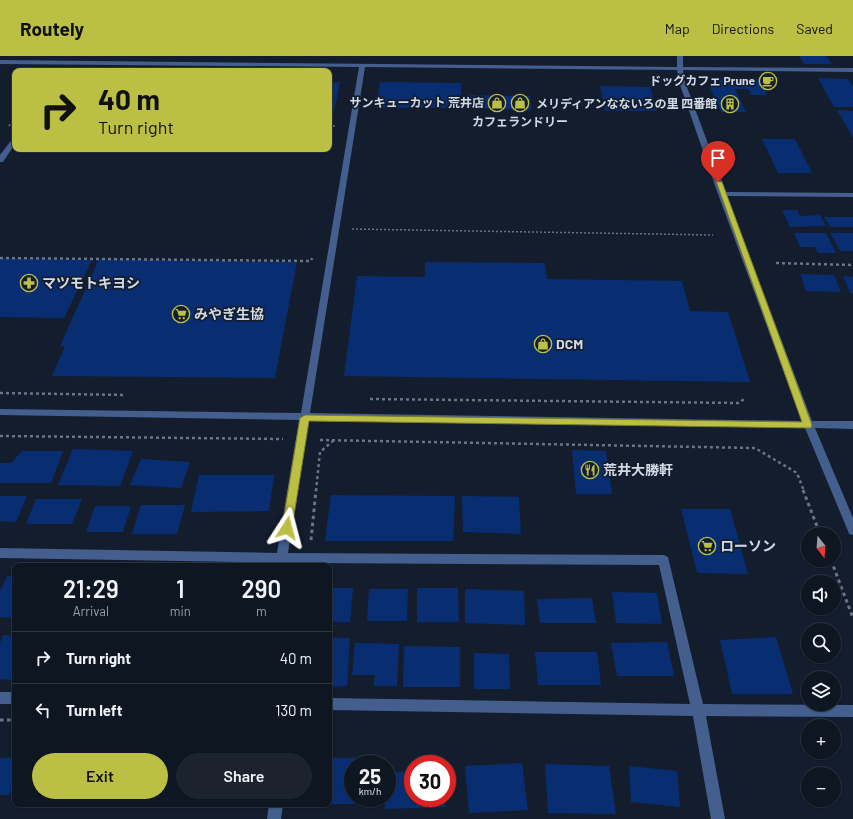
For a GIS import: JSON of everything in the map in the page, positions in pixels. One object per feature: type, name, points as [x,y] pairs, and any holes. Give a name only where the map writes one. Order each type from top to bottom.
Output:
[{"type":"street","points":[[65,68],[75,56]]},
{"type":"street","points":[[680,56],[682,82],[722,194],[808,425],[853,531]]},
{"type":"street","points":[[379,66],[380,58]]},
{"type":"street","points":[[0,62],[289,62],[379,66],[457,63],[680,69],[853,70]]},
{"type":"street","points":[[282,558],[362,65]]},
{"type":"street","points":[[0,160],[12,143]]},
{"type":"street","points":[[722,194],[853,195]]},
{"type":"street","points":[[0,412],[853,426]]},
{"type":"street","points":[[0,554],[282,558],[664,560],[698,710],[718,819]]},
{"type":"street","points":[[0,698],[12,698]]},
{"type":"street","points":[[332,704],[853,711]]},
{"type":"street","points":[[274,819],[276,807]]},
{"type":"path","points":[[350,229],[714,235]]},
{"type":"path","points":[[0,258],[311,261],[312,255]]},
{"type":"path","points":[[776,264],[853,266]]},
{"type":"path","points":[[365,399],[739,403],[745,398]]},
{"type":"path","points":[[0,436],[287,439]]},
{"type":"path","points":[[318,440],[755,448],[797,473],[817,527]]},
{"type":"path","points":[[309,558],[320,452],[335,440]]},
{"type":"path","points":[[834,567],[853,618]]},
{"type":"path","points":[[0,720],[12,720]]},
{"type":"building","points":[[799,56],[826,56],[832,64],[804,64]]},
{"type":"building","name":"メリディアンなないろの里 四番館","points":[[717,78],[763,79],[768,88],[764,88],[767,95],[751,95],[748,89],[735,89],[746,112],[721,112],[710,87],[721,87]]},
{"type":"building","points":[[818,78],[848,79],[853,86],[853,107],[834,107]]},
{"type":"building","points":[[332,82],[340,82],[332,122]]},
{"type":"building","points":[[380,82],[461,83],[461,108],[376,108]]},
{"type":"building","points":[[600,86],[650,87],[657,111],[605,111]]},
{"type":"building","points":[[467,95],[530,96],[531,110],[466,108]]},
{"type":"building","points":[[837,110],[853,111],[853,138]]},
{"type":"building","points":[[762,139],[795,139],[812,173],[778,173]]},
{"type":"building","points":[[782,210],[797,210],[800,216],[820,215],[826,226],[790,227]]},
{"type":"building","points":[[824,217],[853,217],[853,227],[830,227]]},
{"type":"building","points":[[794,233],[826,233],[836,253],[818,253],[815,247],[800,247]]},
{"type":"building","points":[[830,233],[853,233],[853,251],[840,251]]},
{"type":"building","points":[[0,258],[92,260],[64,318],[0,317]]},
{"type":"building","points":[[99,259],[297,262],[275,378],[52,376],[65,346],[60,346]]},
{"type":"building","name":"DCM","points":[[425,262],[545,263],[547,279],[682,281],[690,311],[728,312],[750,382],[344,376],[357,276],[425,277]]},
{"type":"building","points":[[800,274],[834,275],[841,292],[806,291]]},
{"type":"building","points":[[843,276],[853,277],[853,293],[850,293]]},
{"type":"building","points":[[73,449],[133,451],[120,486],[58,485]]},
{"type":"building","points":[[572,450],[606,451],[612,494],[576,494]]},
{"type":"building","points":[[22,451],[63,451],[51,483],[0,483],[0,463],[11,463]]},
{"type":"building","points":[[141,459],[190,462],[181,488],[130,485]]},
{"type":"building","points":[[199,475],[274,475],[269,511],[191,512]]},
{"type":"building","points":[[331,495],[455,496],[453,541],[325,541]]},
{"type":"building","points":[[0,496],[27,496],[16,522],[0,521]]},
{"type":"building","points":[[462,496],[519,497],[521,534],[463,532]]},
{"type":"building","points":[[36,499],[82,499],[72,524],[26,524]]},
{"type":"building","points":[[141,505],[185,505],[177,534],[132,534]]},
{"type":"building","points":[[95,506],[131,506],[123,532],[86,532]]},
{"type":"building","points":[[681,509],[730,509],[748,574],[697,573]]},
{"type":"building","points":[[7,576],[12,577],[12,618],[0,617],[0,592]]},
{"type":"building","points":[[332,588],[353,588],[350,622],[332,622]]},
{"type":"building","points":[[417,588],[458,588],[459,622],[417,622]]},
{"type":"building","points":[[369,589],[408,589],[407,621],[367,621]]},
{"type":"building","points":[[465,589],[524,591],[525,625],[465,623]]},
{"type":"building","points":[[612,592],[657,593],[662,624],[616,623]]},
{"type":"building","points":[[592,598],[596,623],[540,623],[537,599]]},
{"type":"building","points":[[3,635],[12,636],[12,680],[0,679],[0,643]]},
{"type":"building","points":[[776,637],[793,694],[732,694],[720,640]]},
{"type":"building","points":[[332,638],[350,638],[347,686],[332,687]]},
{"type":"building","points":[[667,642],[674,676],[617,676],[611,643]]},
{"type":"building","points":[[355,643],[399,644],[397,686],[374,686],[375,675],[352,675]]},
{"type":"building","points":[[404,646],[460,647],[460,687],[403,687]]},
{"type":"building","points":[[535,652],[597,652],[601,685],[538,685]]},
{"type":"building","points":[[474,653],[509,654],[510,689],[474,689]]},
{"type":"building","points":[[0,758],[12,758],[12,786],[9,795],[0,795]]},
{"type":"building","points":[[332,758],[344,758],[344,804],[332,804]]},
{"type":"building","points":[[522,763],[528,810],[469,813],[465,766]]},
{"type":"building","points":[[545,764],[609,766],[616,814],[548,813]]},
{"type":"building","points":[[629,766],[677,771],[680,807],[631,802]]},
{"type":"building","points":[[396,772],[404,772],[404,807],[445,807],[385,809],[385,807],[396,807]]},
{"type":"place","name":"ドッグカフェ Prune","points":[[768,81]]},
{"type":"place","name":"サンキューカット 荒井店","points":[[497,103]]},
{"type":"place","name":"カフェランドリー","points":[[520,103]]},
{"type":"place","name":"メリディアンなないろの里 四番館","points":[[730,104]]},
{"type":"place","name":"マツモトキヨシ","points":[[29,283]]},
{"type":"place","name":"みやぎ生協","points":[[181,314]]},
{"type":"place","name":"DCM","points":[[543,344]]},
{"type":"place","name":"荒井大勝軒","points":[[590,470]]},
{"type":"place","name":"ローソン","points":[[707,546]]},
{"type":"route","points":[[287,528],[305,418],[808,425],[795,394],[718,182]]}]
